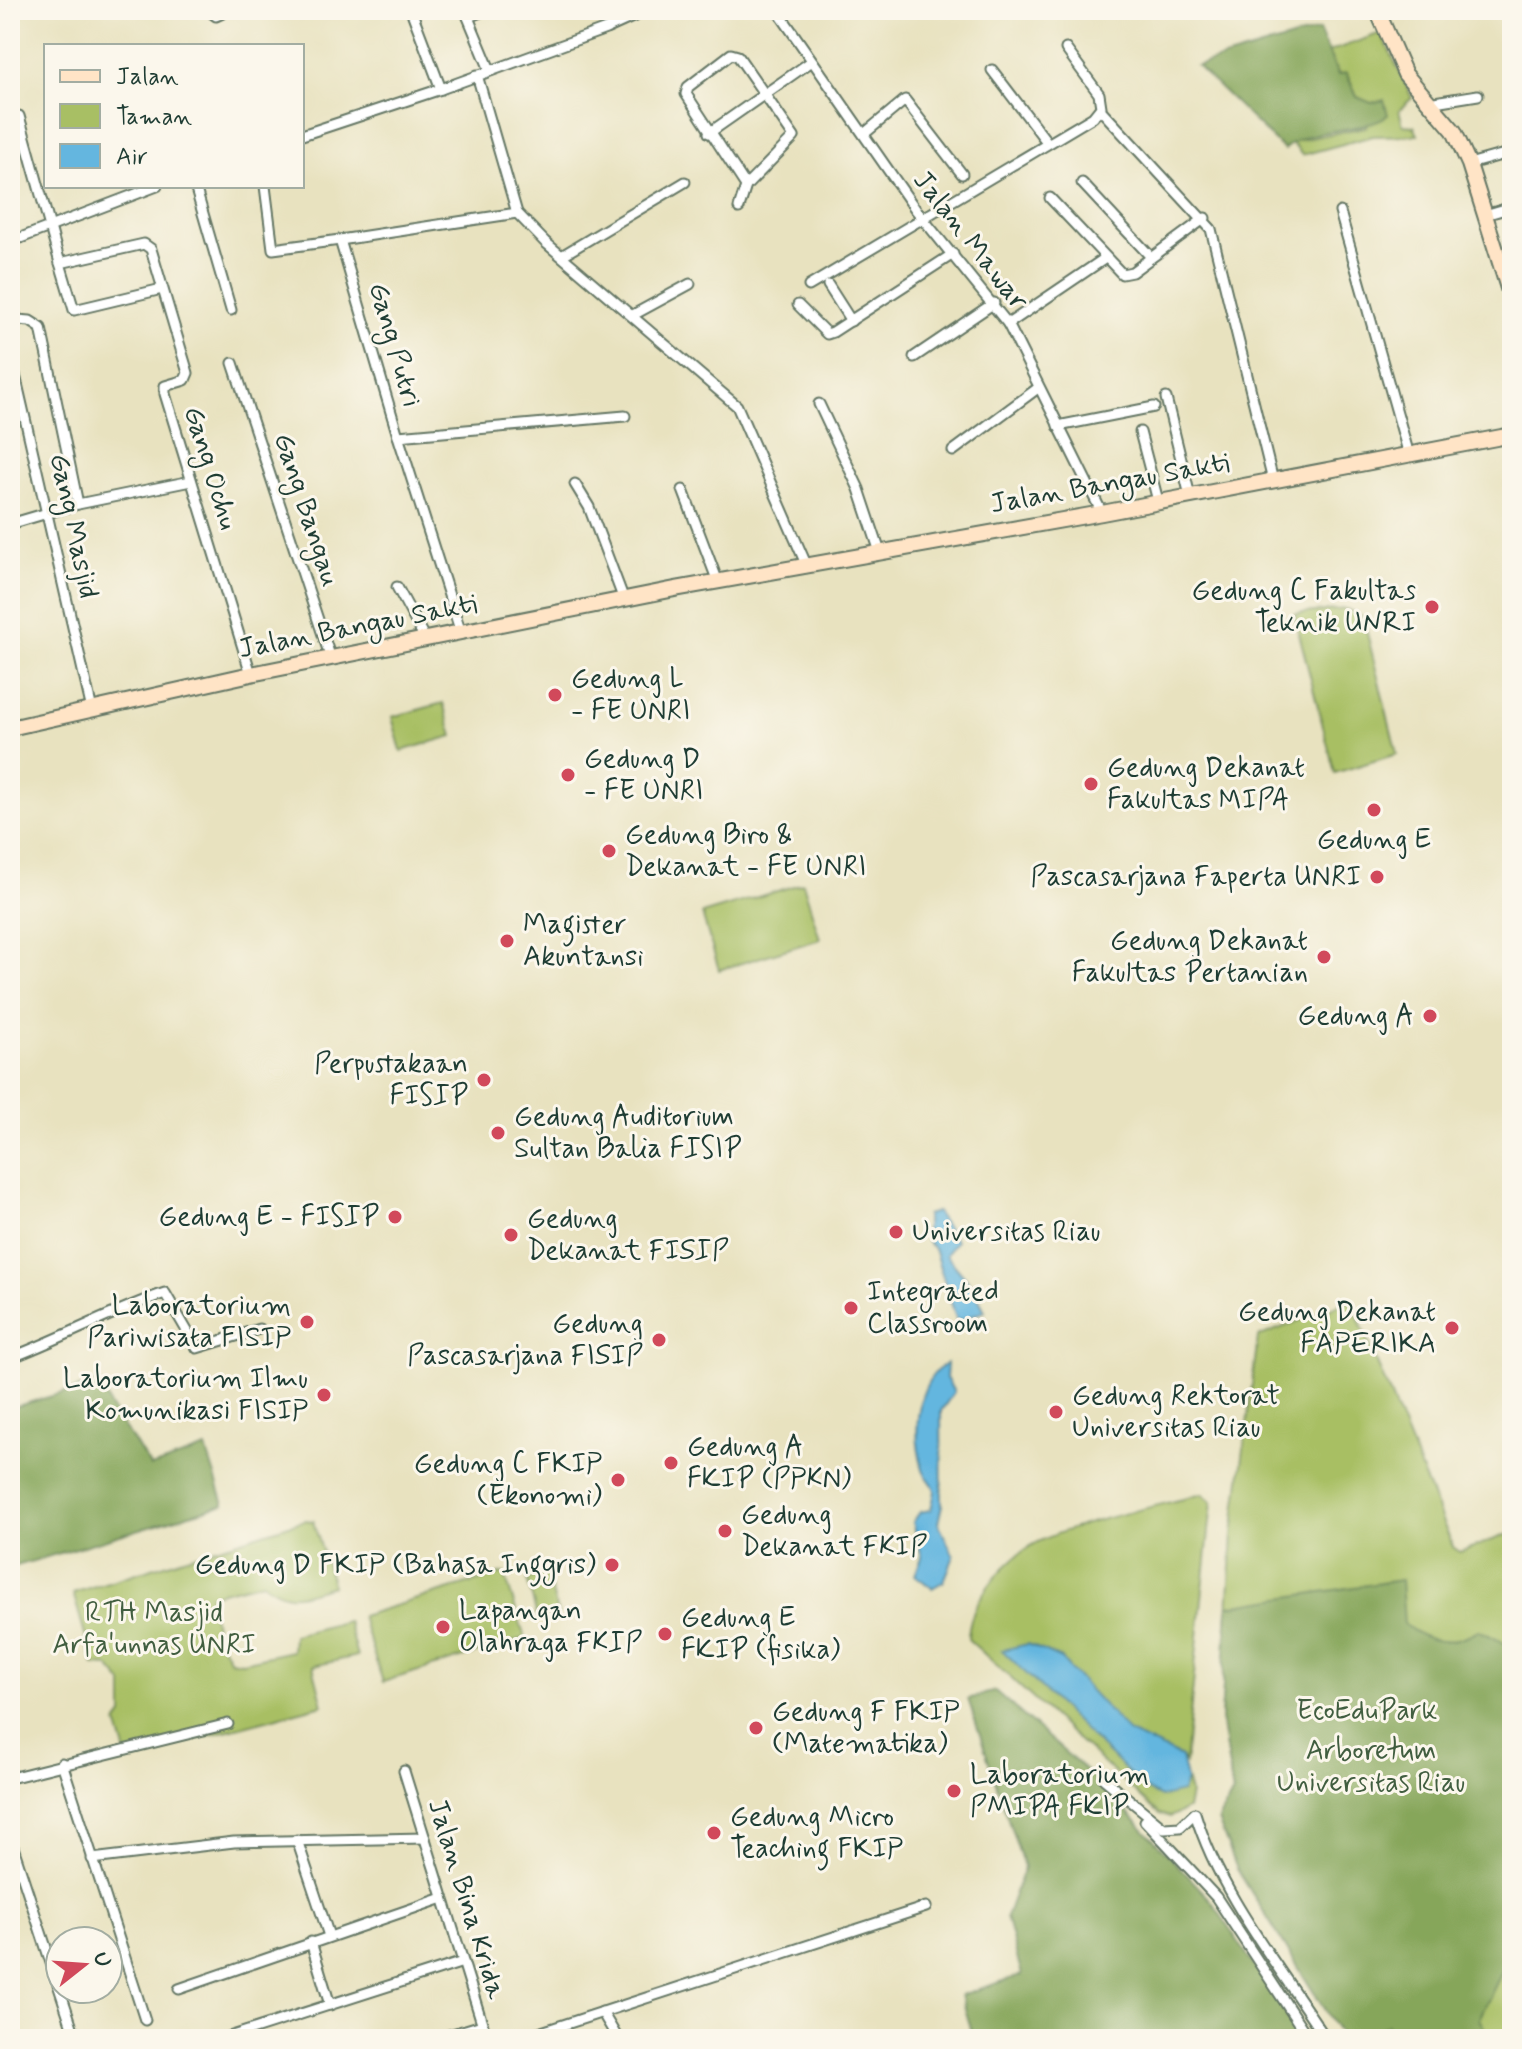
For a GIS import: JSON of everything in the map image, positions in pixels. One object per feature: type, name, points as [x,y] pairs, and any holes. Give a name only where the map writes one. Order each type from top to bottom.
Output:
[{"type":"street","points":[[212,13],[229,10]]},
{"type":"street","points":[[411,10],[441,89]]},
{"type":"street","points":[[486,10],[467,13],[490,70]]},
{"type":"street","points":[[304,134],[441,89],[606,29],[648,10]]},
{"type":"street","name":"Jalan Mawar","points":[[777,10],[921,216],[1008,324],[1102,513]]},
{"type":"street","points":[[1377,10],[1405,74],[1454,131],[1469,164],[1512,301]]},
{"type":"street","points":[[1066,49],[1099,94],[1100,109],[1205,218],[1223,269],[1273,481]]},
{"type":"street","points":[[739,208],[746,186],[794,137],[738,56],[726,55],[687,91],[709,133],[746,186]]},
{"type":"street","points":[[709,133],[812,61]]},
{"type":"street","points":[[992,70],[1047,142]]},
{"type":"street","points":[[477,75],[517,213],[528,227],[737,406],[806,564]]},
{"type":"street","points":[[1428,103],[1478,95]]},
{"type":"street","points":[[864,134],[905,100],[962,174]]},
{"type":"street","points":[[809,286],[921,216],[1093,117],[1100,109]]},
{"type":"street","points":[[19,116],[60,263],[74,310],[162,289],[148,245],[60,263]]},
{"type":"street","points":[[1469,164],[1512,152]]},
{"type":"street","points":[[563,255],[685,182]]},
{"type":"street","points":[[1082,183],[1151,257]]},
{"type":"street","points":[[196,188],[231,310]]},
{"type":"street","points":[[265,188],[273,249],[517,213]]},
{"type":"street","points":[[10,242],[135,190]]},
{"type":"street","points":[[1050,198],[1104,259],[1125,275],[1205,218]]},
{"type":"street","points":[[1485,215],[1512,207]]},
{"type":"street","points":[[1340,212],[1409,455]]},
{"type":"street","name":"Gang Putri","points":[[340,240],[461,633]]},
{"type":"street","points":[[798,305],[827,334],[953,254]]},
{"type":"street","points":[[1008,324],[1104,259]]},
{"type":"street","points":[[633,315],[690,284]]},
{"type":"street","points":[[828,285],[851,321]]},
{"type":"street","name":"Gang Ochu","points":[[162,289],[188,373],[185,380],[165,386],[165,394],[251,674]]},
{"type":"street","points":[[914,357],[994,303]]},
{"type":"street","points":[[10,305],[18,320],[30,321],[41,328],[78,504]]},
{"type":"street","name":"Gang Masjid","points":[[10,353],[92,710]]},
{"type":"street","name":"Gang Bangau","points":[[233,363],[331,659]]},
{"type":"street","points":[[953,451],[1038,388]]},
{"type":"street","points":[[1166,398],[1190,496]]},
{"type":"street","points":[[819,404],[859,489],[880,552]]},
{"type":"street","points":[[1058,426],[1154,407]]},
{"type":"street","points":[[398,436],[625,416]]},
{"type":"street","points":[[1140,432],[1158,501]]},
{"type":"street","name":"Jalan Bangau Sakti","points":[[10,728],[251,674],[806,564],[1102,513],[1512,435]]},
{"type":"street","points":[[10,524],[78,504],[191,481]]},
{"type":"street","points":[[575,484],[589,507],[624,600]]},
{"type":"street","points":[[683,490],[718,582]]},
{"type":"street","points":[[397,587],[425,639]]},
{"type":"street","points":[[10,1358],[56,1341],[124,1307],[165,1293],[197,1348],[259,1329]]},
{"type":"street","points":[[10,1778],[228,1724]]},
{"type":"street","points":[[62,1763],[145,2020]]},
{"type":"street","name":"Jalan Bina Krida","points":[[404,1771],[487,2039]]},
{"type":"street","points":[[1309,2039],[1216,1897],[1104,1779],[1164,1828],[1180,1827],[1195,1813],[1207,1847],[1226,1884],[1326,2039]]},
{"type":"street","points":[[10,1838],[76,2039]]},
{"type":"street","points":[[92,1859],[234,1842],[425,1838]]},
{"type":"street","points":[[297,1840],[329,1936]]},
{"type":"street","points":[[179,1989],[443,1898]]},
{"type":"street","points":[[520,2039],[926,1907]]},
{"type":"street","points":[[311,1942],[330,2005]]},
{"type":"street","points":[[223,2039],[463,1962]]},
{"type":"street","points":[[602,2012],[618,2039]]},
{"type":"street","points":[[436,2039],[482,2025]]},
{"type":"green space","points":[[1319,30],[1338,75],[1346,73],[1357,97],[1371,103],[1384,100],[1388,115],[1362,126],[1305,137],[1284,150],[1197,66]]},
{"type":"green space","points":[[1381,33],[1412,98],[1399,110],[1403,125],[1414,126],[1418,135],[1373,136],[1302,155],[1291,142],[1366,127],[1371,103],[1357,97],[1347,74],[1339,75],[1328,52]]},
{"type":"green space","points":[[1346,609],[1363,617],[1397,754],[1335,773],[1294,614]]},
{"type":"green space","points":[[443,703],[453,736],[401,751],[392,717]]},
{"type":"green space","points":[[803,883],[820,939],[719,970],[702,914]]},
{"type":"green space","name":"Arboretum Universitas Riau","points":[[1351,1300],[1453,1547],[1460,1552],[1512,1533],[1512,2039],[1395,2039],[1387,2025],[1364,2039],[1343,2039],[1237,1869],[1218,1820],[1233,1793],[1221,1718],[1233,1535],[1258,1337]]},
{"type":"green space","points":[[101,1382],[110,1406],[151,1467],[206,1448],[224,1504],[10,1568],[10,1408]]},
{"type":"green space","points":[[1203,1494],[1212,1502],[1185,1763],[1181,1757],[1128,1733],[1061,1659],[1028,1644],[1004,1650],[1145,1789],[1182,1792],[1186,1779],[1190,1793],[1187,1809],[1170,1817],[1159,1814],[968,1639],[969,1626],[986,1589],[1026,1549],[1086,1524]]},
{"type":"green space","name":"RTH Masjid Arfa'unnas UNRI","points":[[305,1520],[313,1521],[333,1586],[288,1595],[262,1582],[210,1595],[216,1634],[230,1660],[242,1662],[292,1651],[293,1635],[347,1621],[357,1656],[313,1666],[323,1705],[127,1757],[117,1723],[123,1715],[123,1683],[108,1666],[94,1665],[73,1593]]},
{"type":"green space","name":"Lapangan Olahraga FKIP","points":[[504,1573],[525,1638],[383,1682],[361,1616]]},
{"type":"green space","points":[[547,1574],[558,1614],[538,1620],[527,1579]]},
{"type":"green space","name":"Arboretum Universitas Riau","points":[[1401,1580],[1404,1624],[1414,1631],[1432,1639],[1449,1641],[1479,1630],[1512,1647],[1512,1934],[1508,1937],[1502,1972],[1479,2019],[1488,2034],[1508,2039],[1395,2039],[1387,2025],[1364,2039],[1343,2039],[1237,1869],[1218,1820],[1233,1793],[1221,1718],[1228,1606]]},
{"type":"green space","points":[[995,1691],[1100,1783],[1211,1900],[1302,2039],[974,2039],[961,1995],[1022,1975],[1006,1917],[1024,1867],[968,1699]]},
{"type":"water","points":[[936,1212],[956,1241],[946,1255],[972,1286],[985,1311],[957,1321],[934,1249],[926,1240],[926,1215]]},
{"type":"water","points":[[947,1363],[946,1378],[954,1392],[941,1411],[942,1505],[938,1523],[954,1556],[944,1581],[932,1588],[915,1575],[922,1557],[913,1522],[920,1512],[931,1510],[935,1491],[923,1469],[917,1426],[922,1396],[928,1383]]},
{"type":"water","points":[[1028,1644],[1061,1659],[1129,1733],[1181,1757],[1186,1779],[1182,1792],[1161,1797],[1145,1789],[1002,1650]]},
{"type":"place","name":"Gedung C Fakultas Teknik UNRI","points":[[1432,607]]},
{"type":"place","name":"Gedung L - FE UNRI","points":[[555,695]]},
{"type":"place","name":"Gedung D - FE UNRI","points":[[568,775]]},
{"type":"place","name":"Gedung Dekanat Fakultas MIPA","points":[[1091,784]]},
{"type":"place","name":"Gedung E","points":[[1374,810]]},
{"type":"place","name":"Gedung Biro & Dekanat - FE UNRI","points":[[609,851]]},
{"type":"place","name":"Pascasarjana Faperta UNRI","points":[[1377,877]]},
{"type":"place","name":"Magister Akuntansi","points":[[507,941]]},
{"type":"place","name":"Gedung Dekanat Fakultas Pertanian","points":[[1324,957]]},
{"type":"place","name":"Gedung A","points":[[1430,1016]]},
{"type":"place","name":"Perpustakaan FISIP","points":[[484,1080]]},
{"type":"place","name":"Gedung Auditorium Sultan Balia FISIP","points":[[498,1133]]},
{"type":"place","name":"Gedung E - FISIP","points":[[395,1217]]},
{"type":"place","name":"Universitas Riau","points":[[896,1232]]},
{"type":"place","name":"Gedung Dekanat FISIP","points":[[511,1235]]},
{"type":"place","name":"Integrated Classroom","points":[[851,1308]]},
{"type":"place","name":"Laboratorium Pariwisata FISIP","points":[[307,1322]]},
{"type":"place","name":"Gedung Dekanat FAPERIKA","points":[[1452,1328]]},
{"type":"place","name":"Gedung Pascasarjana FISIP","points":[[659,1340]]},
{"type":"place","name":"Laboratorium Ilmu Komunikasi FISIP","points":[[324,1395]]},
{"type":"place","name":"Gedung Rektorat Universitas Riau","points":[[1056,1412]]},
{"type":"place","name":"Gedung A FKIP (PPKN)","points":[[671,1463]]},
{"type":"place","name":"Gedung C FKIP (Ekonomi)","points":[[618,1480]]},
{"type":"place","name":"Gedung Dekanat FKIP","points":[[725,1531]]},
{"type":"place","name":"Gedung D FKIP (Bahasa Inggris)","points":[[612,1565]]},
{"type":"place","name":"Lapangan Olahraga FKIP","points":[[443,1627]]},
{"type":"place","name":"Gedung E FKIP (fisika)","points":[[665,1634]]},
{"type":"place","name":"Gedung F FKIP (Matematika)","points":[[756,1728]]},
{"type":"place","name":"Laboratorium PMIPA FKIP","points":[[954,1791]]},
{"type":"place","name":"Gedung Micro Teaching FKIP","points":[[714,1833]]},
{"type":"park label","name":"EcoEduPark","points":[[1367,1711]]}]
